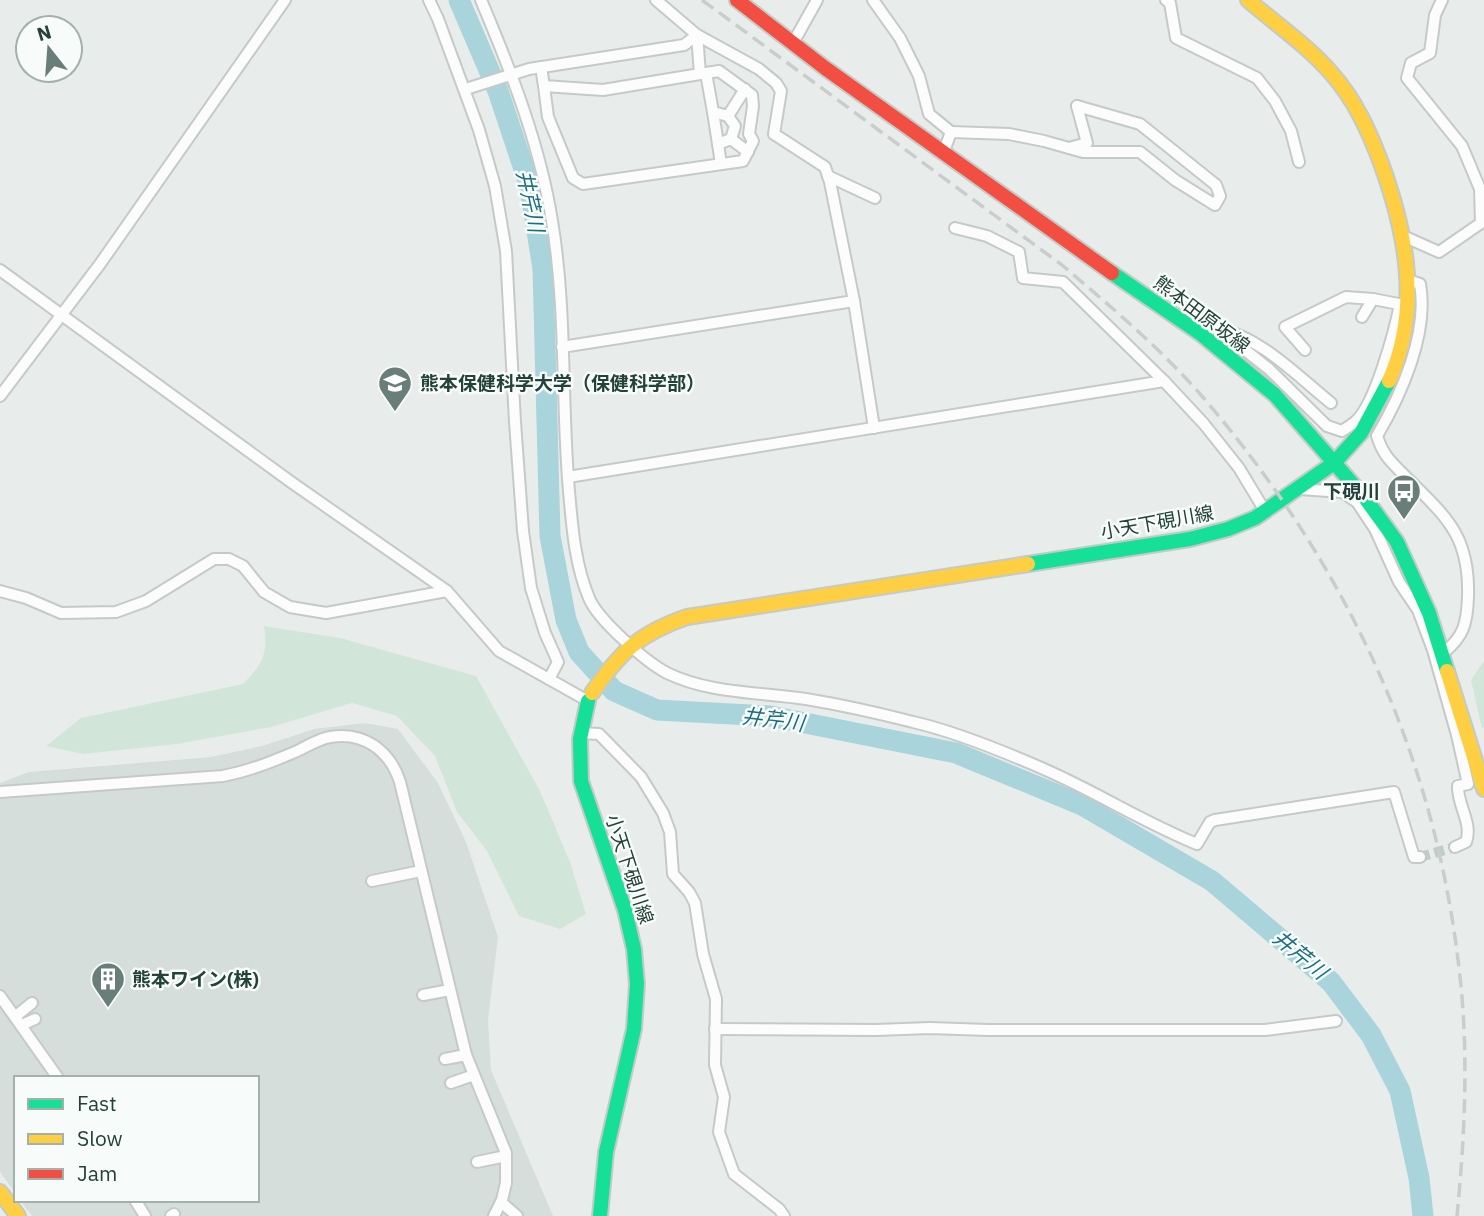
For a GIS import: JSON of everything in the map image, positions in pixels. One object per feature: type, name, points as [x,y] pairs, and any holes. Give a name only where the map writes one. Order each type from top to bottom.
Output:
[{"type":"main road","name":"熊本田原坂線","points":[[737,0],[1030,216],[1202,334],[1275,394],[1365,498],[1397,542],[1429,613],[1443,653],[1461,731],[1484,789]]},
{"type":"main road","name":"小天下硯川線","points":[[600,1216],[606,1152],[634,1029],[637,984],[634,949],[625,910],[581,781],[579,760],[581,733],[592,693],[609,666],[627,647],[662,625],[687,617],[1190,539],[1224,531],[1254,519],[1300,489],[1334,462],[1364,428],[1390,377],[1401,344],[1403,305],[1408,281],[1403,236],[1395,201],[1361,116],[1342,86],[1320,60],[1248,0]]},
{"type":"main road","points":[[0,1192],[18,1216]]},
{"type":"street","points":[[0,396],[100,264],[285,0]]},
{"type":"street","points":[[429,0],[478,130],[497,199],[506,251],[523,531],[531,588],[545,633],[558,662],[549,680]]},
{"type":"street","points":[[481,0],[542,172],[552,221],[560,279],[568,477],[572,524],[582,578],[589,601],[627,647],[666,672],[696,684],[734,692],[806,699],[915,722],[955,735],[1046,770],[1167,832],[1197,844],[1210,822],[1215,820],[1394,792],[1413,857],[1420,857]]},
{"type":"street","points":[[656,0],[697,36],[759,69],[776,83],[780,90],[774,134],[825,167],[854,301],[874,428]]},
{"type":"street","points":[[793,43],[817,0]]},
{"type":"street","points":[[873,0],[900,38],[919,76],[929,114],[951,132],[1009,135],[1083,152],[1140,152],[1214,205],[1220,196],[1216,186],[1140,124],[1077,106],[1087,143],[1068,148]]},
{"type":"street","points":[[1166,0],[1170,3],[1176,38],[1257,78],[1275,101],[1291,131],[1299,162]]},
{"type":"street","points":[[1403,236],[1439,252],[1481,223],[1480,190],[1462,146],[1407,78],[1412,63],[1430,53],[1435,15],[1442,0]]},
{"type":"street","points":[[471,88],[541,67],[684,45],[697,36]]},
{"type":"street","points":[[697,36],[721,164]]},
{"type":"street","points":[[541,67],[548,117],[573,178],[583,184],[743,161],[753,141],[749,134],[752,95],[719,71],[603,90],[544,86]]},
{"type":"street","points":[[728,116],[745,89]]},
{"type":"street","points":[[713,112],[728,116],[735,126],[731,139]]},
{"type":"street","points":[[944,151],[951,132]]},
{"type":"street","points":[[731,139],[748,152]]},
{"type":"street","points":[[718,144],[731,139]]},
{"type":"street","points":[[828,176],[875,198]]},
{"type":"street","points":[[955,228],[987,236],[1019,252],[1023,278],[1063,282],[1204,424],[1238,468],[1265,511]]},
{"type":"street","points":[[0,270],[291,482],[447,591],[499,651],[549,680],[592,693]]},
{"type":"street","points":[[1408,281],[1420,284],[1422,295],[1418,331],[1406,376],[1377,436],[1382,453],[1454,527],[1465,555],[1468,576],[1463,630],[1457,642],[1443,653]]},
{"type":"street","points":[[1247,339],[1245,350],[1269,369],[1327,426],[1342,430],[1357,420],[1367,404],[1393,339],[1403,305],[1346,297],[1285,327],[1306,350]]},
{"type":"street","points":[[1362,317],[1373,299]]},
{"type":"street","points":[[562,347],[854,301]]},
{"type":"street","points":[[1202,334],[1214,328],[1247,339],[1269,353],[1331,403]]},
{"type":"street","points":[[568,477],[1164,381]]},
{"type":"street","points":[[1300,489],[1342,492],[1357,502],[1375,529],[1399,582],[1418,610],[1461,731],[1468,784],[1458,786],[1458,794],[1469,835],[1466,842],[1455,847]]},
{"type":"street","points":[[0,591],[26,598],[61,613],[116,612],[146,601],[214,559],[229,559],[243,566],[264,592],[272,597],[290,607],[326,613],[447,591]]},
{"type":"street","points":[[581,733],[599,734],[607,741],[641,777],[663,813],[670,832],[673,874],[695,903],[703,954],[716,999],[715,1065],[724,1097],[719,1132],[727,1162],[734,1174],[779,1209],[784,1216]]},
{"type":"street","points":[[0,792],[223,776],[248,771],[328,737],[348,736],[387,754],[396,768],[466,1055],[500,1135],[506,1156],[506,1183],[494,1216]]},
{"type":"street","points":[[372,881],[421,871]]},
{"type":"street","points":[[423,995],[450,990]]},
{"type":"street","points":[[0,996],[57,1076]]},
{"type":"street","points":[[19,1021],[32,1003]]},
{"type":"street","points":[[19,1021],[35,1019]]},
{"type":"street","points":[[715,1030],[1265,1030],[1336,1021]]},
{"type":"street","points":[[445,1059],[466,1055]]},
{"type":"street","points":[[451,1083],[474,1075]]},
{"type":"street","points":[[477,1162],[506,1156]]},
{"type":"street","points":[[501,1202],[517,1216]]},
{"type":"shaded area","points":[[365,723],[398,729],[438,783],[466,842],[498,937],[488,1020],[491,1070],[553,1216],[32,1216],[22,1202],[259,1202],[259,1076],[14,1076],[14,1191],[0,1172],[0,783],[29,772],[211,757],[262,746],[314,729]]},
{"type":"green space","points":[[264,626],[340,638],[476,676],[540,791],[570,862],[586,914],[560,929],[519,916],[487,851],[457,812],[435,756],[397,716],[352,703],[271,727],[177,744],[83,754],[46,746],[81,718],[243,684],[262,658],[265,644]]},
{"type":"green space","points":[[1484,661],[1484,726],[1482,729],[1471,680]]},
{"type":"waterway","name":"井芹川","points":[[459,0],[498,91],[530,187],[543,269],[550,536],[566,620],[579,652],[614,691],[657,710],[770,716],[956,753],[1082,805],[1212,881],[1331,982],[1371,1035],[1400,1091],[1419,1178],[1423,1216]]},
{"type":"tunnel","points":[[1420,857],[1455,847]]},
{"type":"railway","points":[[702,0],[1062,265],[1116,311],[1201,395],[1252,458],[1298,523],[1338,591],[1374,662],[1404,734],[1428,810],[1447,888],[1459,968],[1465,1061],[1464,1123],[1457,1216]]},
{"type":"traffic: fast","points":[[1112,273],[1201,334],[1275,395],[1365,498],[1397,542],[1429,613],[1447,671]]},
{"type":"traffic: fast","points":[[1028,564],[1190,539],[1228,529],[1255,518],[1334,463],[1361,433],[1389,381]]},
{"type":"traffic: fast","points":[[588,701],[580,739],[581,781],[625,910],[634,949],[637,984],[634,1029],[606,1152],[600,1216]]},
{"type":"traffic: slow","points":[[1248,0],[1313,54],[1340,84],[1361,116],[1381,163],[1398,217],[1407,272],[1405,327],[1389,381]]},
{"type":"traffic: slow","points":[[592,693],[612,666],[632,646],[656,630],[687,617],[1028,564]]},
{"type":"traffic: slow","points":[[1447,671],[1484,789]]},
{"type":"traffic: slow","points":[[0,1192],[18,1216]]},
{"type":"traffic: jam","points":[[737,0],[825,68],[1112,273]]},
{"type":"place","name":"熊本保健科学大学（保健科学部）","points":[[395,413]]},
{"type":"place","name":"下硯川","points":[[1404,521]]},
{"type":"place","name":"熊本ワイン(株)","points":[[108,1009]]}]
